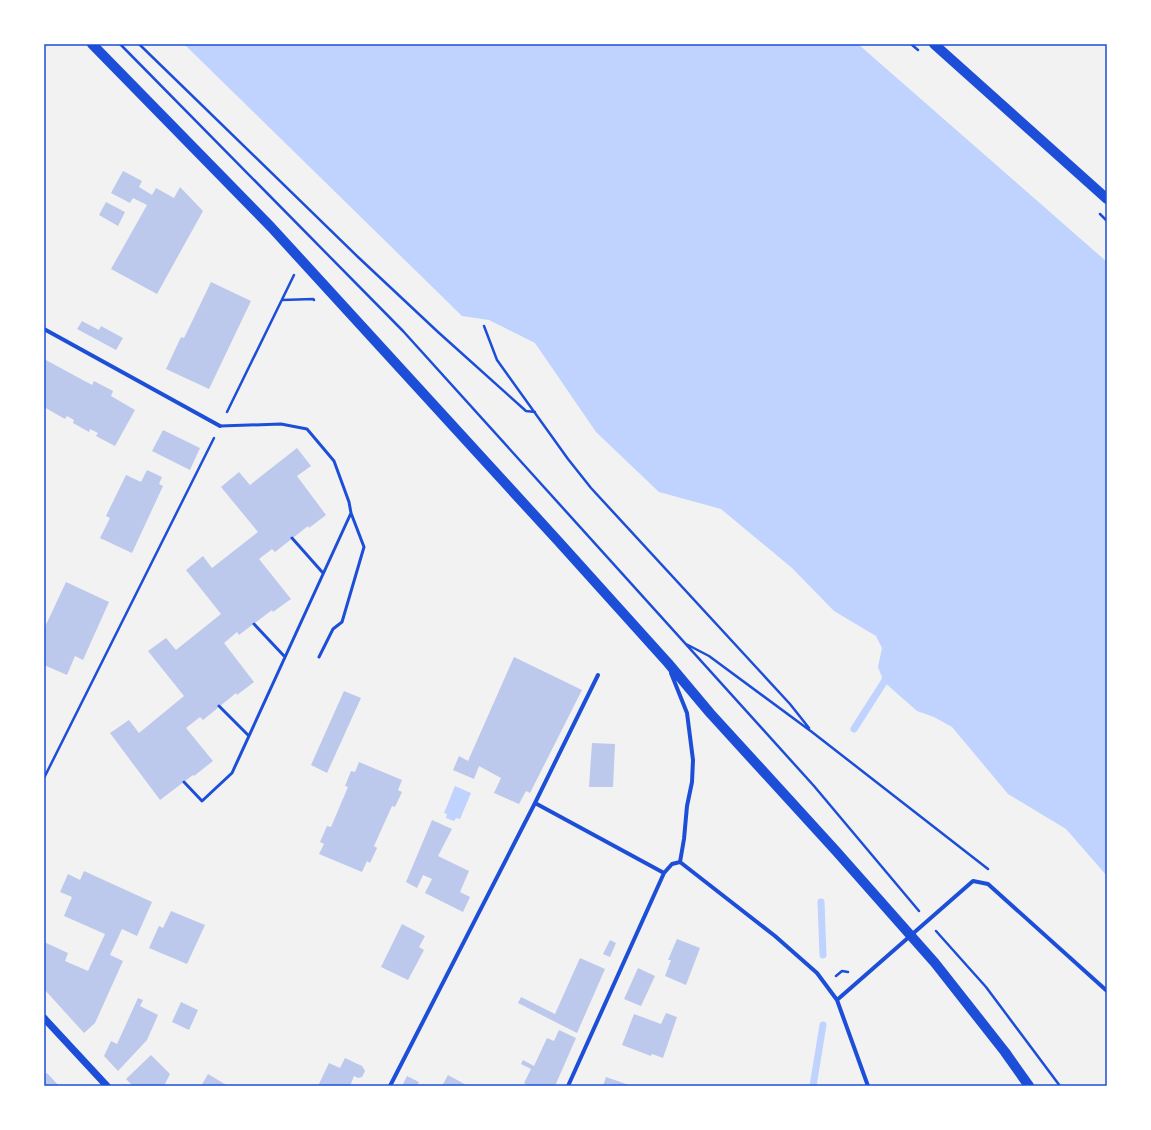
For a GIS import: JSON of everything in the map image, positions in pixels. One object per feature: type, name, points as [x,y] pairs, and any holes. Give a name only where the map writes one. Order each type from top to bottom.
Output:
[{"type":"main road","points":[[92,44],[260,216],[554,536],[668,663],[710,713],[935,963],[1005,1052],[1029,1086]]},
{"type":"main road","points":[[934,44],[1107,199]]},
{"type":"street","points":[[44,329],[220,426]]},
{"type":"street","points":[[668,663],[687,713],[693,760],[692,782],[687,806],[680,862]]},
{"type":"street","points":[[390,1086],[535,803],[598,675]]},
{"type":"street","points":[[535,803],[664,873]]},
{"type":"street","points":[[568,1086],[664,873],[672,864],[680,862]]},
{"type":"street","points":[[680,862],[796,954],[817,973],[837,1000],[868,1086]]},
{"type":"street","points":[[837,1000],[973,881],[988,884],[1107,991]]},
{"type":"street","points":[[44,1018],[107,1086]]},
{"type":"lane","points":[[220,426],[281,424],[307,429],[334,461],[364,547],[342,622],[333,629],[319,657]]},
{"type":"lane","points":[[184,782],[202,801],[232,773],[351,513]]},
{"type":"lane","points":[[292,538],[323,573]]},
{"type":"lane","points":[[254,624],[285,656]]},
{"type":"lane","points":[[219,706],[249,736]]},
{"type":"path","points":[[120,44],[403,332],[814,786],[909,899]]},
{"type":"path","points":[[139,44],[341,241],[426,321],[526,411],[535,412]]},
{"type":"path","points":[[44,778],[220,426],[301,260]]},
{"type":"path","points":[[282,300],[313,299],[317,303]]},
{"type":"path","points":[[484,326],[498,360],[568,459],[591,488],[790,704],[812,732]]},
{"type":"path","points":[[685,643],[710,656],[812,732],[980,863]]},
{"type":"path","points":[[948,945],[986,987],[1060,1086]]},
{"type":"water","points":[[184,44],[858,44],[1107,262],[1107,876],[1066,829],[1008,794],[952,727],[934,717],[917,711],[884,682],[878,667],[882,648],[876,636],[834,611],[792,568],[721,509],[659,492],[596,432],[535,343],[489,320],[462,316]]},
{"type":"water","points":[[455,786],[471,793],[460,819],[456,818],[454,821],[446,818],[447,814],[444,813]]},
{"type":"building","points":[[123,171],[142,181],[139,187],[152,195],[156,188],[174,198],[180,187],[203,211],[157,294],[111,269],[147,205],[133,198],[130,203],[111,193]]},
{"type":"building","points":[[106,202],[125,212],[118,226],[99,215]]},
{"type":"building","points":[[211,282],[251,301],[209,389],[166,369],[181,337],[184,338]]},
{"type":"building","points":[[82,321],[99,330],[101,326],[123,338],[116,350],[77,329]]},
{"type":"building","points":[[44,359],[92,385],[94,381],[113,391],[111,396],[135,410],[115,446],[96,436],[98,433],[90,429],[89,432],[73,423],[74,420],[67,416],[65,419],[44,407]]},
{"type":"building","points":[[163,430],[200,448],[190,470],[152,451]]},
{"type":"building","points":[[297,448],[311,466],[297,476],[326,515],[309,528],[308,526],[275,552],[272,549],[259,559],[291,599],[273,612],[272,610],[239,635],[237,632],[224,643],[254,682],[237,695],[236,693],[203,720],[200,717],[186,728],[213,761],[160,800],[110,733],[129,720],[139,733],[184,696],[148,651],[166,638],[176,650],[221,614],[186,570],[203,556],[212,568],[258,532],[221,487],[239,472],[250,485]]},
{"type":"building","points":[[147,470],[162,477],[159,484],[163,486],[132,553],[100,538],[110,518],[106,516],[126,475],[141,482]]},
{"type":"building","points":[[66,582],[109,602],[83,660],[75,656],[67,675],[44,665],[44,629]]},
{"type":"building","points":[[514,657],[582,690],[530,793],[526,791],[519,804],[494,793],[501,778],[479,766],[474,779],[453,770],[459,756],[468,761]]},
{"type":"building","points":[[344,691],[361,698],[327,773],[311,765]]},
{"type":"building","points":[[592,743],[615,744],[613,787],[589,787]]},
{"type":"building","points":[[359,762],[402,780],[398,790],[402,792],[395,807],[392,806],[374,846],[377,848],[370,863],[367,861],[362,872],[319,854],[324,844],[320,842],[327,826],[331,827],[348,787],[345,786],[351,771],[355,772]]},
{"type":"building","points":[[432,820],[452,829],[438,856],[469,871],[460,892],[470,897],[463,912],[425,893],[432,879],[423,875],[417,888],[406,882]]},
{"type":"building","points":[[84,871],[152,902],[137,936],[122,929],[110,955],[123,961],[95,1023],[84,1033],[44,989],[44,942],[68,953],[65,961],[88,971],[105,934],[64,916],[72,897],[60,892],[68,874],[80,880]]},
{"type":"building","points":[[171,911],[205,925],[187,964],[149,948],[159,926],[163,928]]},
{"type":"building","points":[[402,924],[425,936],[419,947],[424,950],[408,980],[381,967]]},
{"type":"building","points":[[677,939],[700,948],[686,985],[665,976],[671,960],[668,960]]},
{"type":"building","points":[[610,940],[616,943],[610,957],[603,954]]},
{"type":"building","points":[[580,958],[605,969],[577,1033],[518,1003],[521,997],[555,1014]]},
{"type":"building","points":[[638,968],[655,976],[641,1006],[624,999]]},
{"type":"building","points":[[138,998],[143,1000],[140,1006],[158,1015],[147,1040],[118,1071],[104,1056],[111,1041],[117,1044]]},
{"type":"building","points":[[181,1002],[198,1010],[189,1030],[172,1022]]},
{"type":"building","points":[[666,1013],[677,1017],[663,1058],[652,1054],[651,1056],[622,1045],[634,1014],[661,1024]]},
{"type":"building","points":[[559,1030],[576,1038],[555,1086],[529,1086],[524,1083],[531,1069],[521,1064],[523,1060],[534,1066],[547,1038],[554,1041]]},
{"type":"building","points":[[151,1055],[170,1074],[164,1086],[133,1086],[126,1079]]},
{"type":"building","points":[[345,1058],[362,1066],[365,1071],[362,1077],[358,1078],[354,1076],[350,1086],[318,1086],[329,1063],[340,1068]]},
{"type":"building","points":[[47,1073],[59,1086],[44,1086],[44,1076]]},
{"type":"building","points":[[208,1074],[228,1086],[201,1086]]},
{"type":"building","points":[[448,1075],[468,1086],[442,1086]]},
{"type":"building","points":[[407,1076],[419,1082],[417,1086],[402,1086]]},
{"type":"building","points":[[606,1077],[632,1086],[603,1086]]},
{"type":"waterway","points":[[854,729],[884,682],[887,674]]},
{"type":"waterway","points":[[821,902],[823,955]]},
{"type":"waterway","points":[[813,1086],[823,1025]]}]
